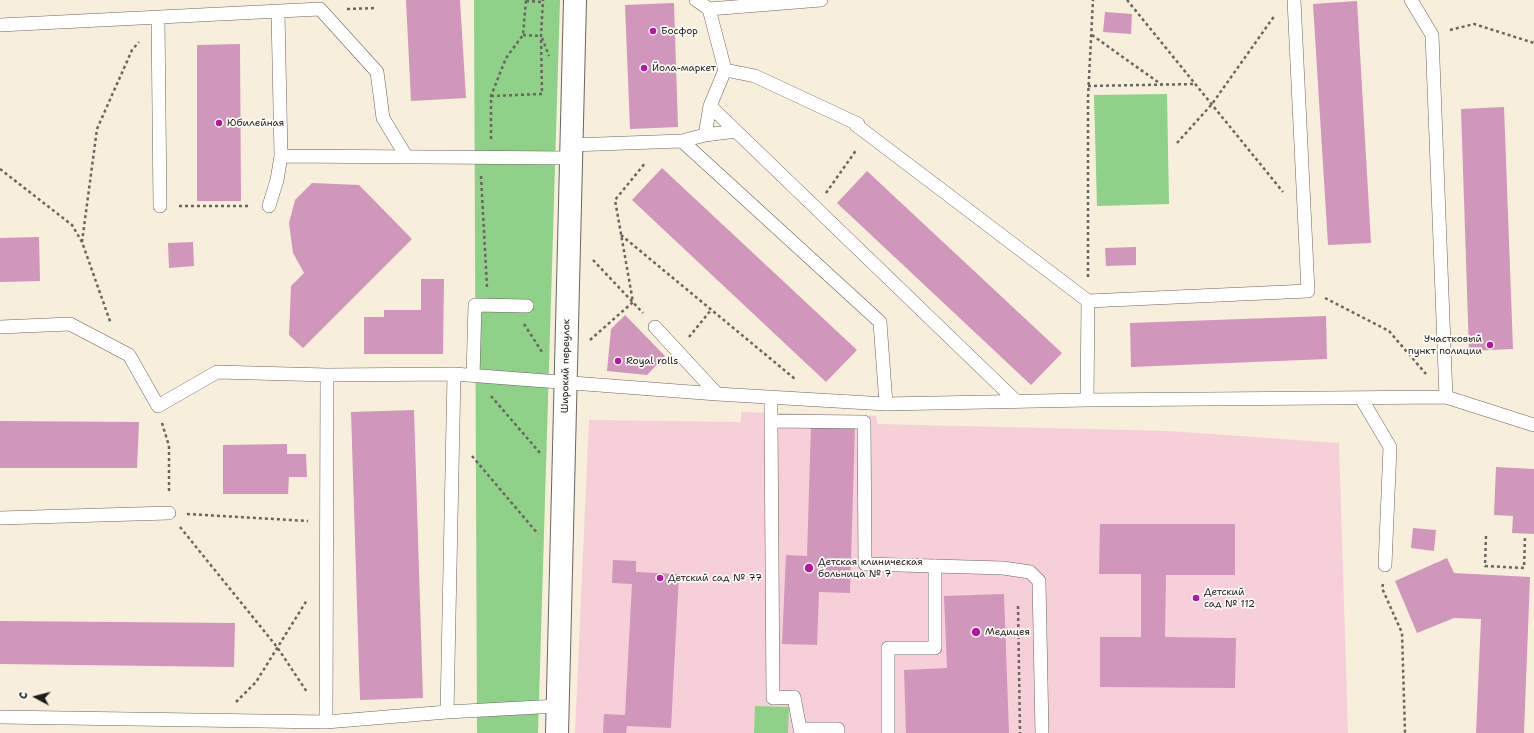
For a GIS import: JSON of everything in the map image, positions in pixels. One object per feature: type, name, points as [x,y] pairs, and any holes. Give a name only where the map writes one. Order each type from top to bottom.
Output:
[{"type":"street","name":"Широкий переулок","points":[[557,733],[575,0]]},
{"type":"lane","points":[[696,0],[709,9],[821,0]]},
{"type":"lane","points":[[725,70],[756,76],[858,124],[856,125],[1088,301],[1308,291],[1294,0]]},
{"type":"lane","points":[[1411,0],[1432,35],[1446,397]]},
{"type":"lane","points":[[705,135],[710,106],[725,70],[709,9]]},
{"type":"lane","points":[[0,25],[320,10],[377,72],[383,118],[406,156]]},
{"type":"lane","points":[[268,206],[277,180],[281,156],[278,12]]},
{"type":"lane","points":[[158,18],[160,206]]},
{"type":"lane","points":[[710,106],[1017,402]]},
{"type":"lane","points":[[281,156],[486,157],[571,151],[682,140],[736,131]]},
{"type":"lane","points":[[682,140],[880,322],[886,404]]},
{"type":"lane","points":[[1087,400],[1088,301]]},
{"type":"lane","points":[[473,376],[475,305],[527,306]]},
{"type":"lane","points":[[0,327],[70,324],[129,354],[158,406],[217,372],[327,375],[454,374],[717,394],[886,404],[1087,400],[1446,397],[1534,425]]},
{"type":"lane","points":[[655,327],[717,394]]},
{"type":"lane","points":[[447,712],[454,374]]},
{"type":"lane","points":[[326,722],[327,375]]},
{"type":"lane","points":[[770,397],[773,698],[794,697],[800,729],[838,729],[838,733]]},
{"type":"lane","points":[[1361,398],[1390,447],[1385,565]]},
{"type":"lane","points":[[771,421],[864,422],[865,564],[1003,568],[1030,572],[1039,581],[1042,733]]},
{"type":"lane","points":[[0,518],[169,513]]},
{"type":"lane","points":[[888,733],[888,648],[935,648],[935,566]]},
{"type":"lane","points":[[0,717],[326,722],[447,712],[558,706]]},
{"type":"path","points":[[488,306],[486,157],[491,96],[506,58],[523,35],[526,0],[543,1],[541,36],[542,94],[491,96]]},
{"type":"path","points":[[1088,301],[1088,86],[1093,0]]},
{"type":"path","points":[[1127,0],[1305,218]]},
{"type":"path","points":[[320,10],[377,8]]},
{"type":"path","points":[[1177,143],[1212,104],[1276,13]]},
{"type":"path","points":[[82,242],[97,129],[132,50],[158,18]]},
{"type":"path","points":[[1432,35],[1474,24],[1534,43]]},
{"type":"path","points":[[1091,34],[1162,85]]},
{"type":"path","points":[[523,35],[541,36]]},
{"type":"path","points":[[1088,86],[1196,84]]},
{"type":"path","points":[[816,208],[868,134]]},
{"type":"path","points":[[633,302],[615,200],[662,142]]},
{"type":"path","points":[[0,169],[72,225],[82,242],[113,328],[126,340],[129,354]]},
{"type":"path","points":[[160,206],[268,206]]},
{"type":"path","points":[[621,235],[821,400]]},
{"type":"path","points":[[590,256],[655,327]]},
{"type":"path","points":[[1308,291],[1389,331],[1446,397]]},
{"type":"path","points":[[586,343],[633,302]]},
{"type":"path","points":[[511,306],[545,356]]},
{"type":"path","points":[[678,352],[711,310]]},
{"type":"path","points":[[473,376],[541,454]]},
{"type":"path","points":[[158,406],[169,446],[169,513],[277,647],[326,722]]},
{"type":"path","points":[[453,434],[539,536]]},
{"type":"path","points":[[169,513],[326,522]]},
{"type":"path","points":[[1486,536],[1485,566],[1524,568],[1525,538]]},
{"type":"path","points":[[1385,565],[1382,588],[1402,633],[1405,733]]},
{"type":"path","points":[[217,720],[256,682],[326,567]]},
{"type":"path","points":[[1018,571],[1020,733]]},
{"type":"shaded area","points":[[741,412],[876,416],[878,424],[1169,431],[1339,443],[1348,733],[575,733],[589,420],[741,422]]},
{"type":"green space","points":[[474,0],[560,0],[538,733],[477,733]]},
{"type":"green space","points":[[1167,94],[1169,204],[1097,206],[1094,95]]},
{"type":"green space","points":[[755,706],[789,707],[788,733],[754,733]]},
{"type":"building","points":[[406,0],[460,0],[466,98],[411,101]]},
{"type":"building","points":[[1357,1],[1371,243],[1328,245],[1313,4]]},
{"type":"building","points":[[674,3],[678,127],[630,129],[625,5]]},
{"type":"building","points":[[1105,12],[1132,14],[1131,34],[1103,32]]},
{"type":"building","name":"Юбилейная","points":[[240,44],[241,201],[197,201],[197,45]]},
{"type":"building","points":[[1504,107],[1513,349],[1469,351],[1461,109]]},
{"type":"building","points":[[662,168],[857,350],[826,382],[632,200]]},
{"type":"building","points":[[867,171],[1062,353],[1031,385],[837,203]]},
{"type":"building","points":[[312,183],[359,185],[412,239],[303,348],[289,335],[291,286],[304,273],[293,253],[289,223],[295,200]]},
{"type":"building","points":[[39,237],[40,281],[0,282],[0,238]]},
{"type":"building","points":[[193,242],[194,266],[169,268],[168,243]]},
{"type":"building","points":[[1136,247],[1136,265],[1106,266],[1105,248]]},
{"type":"building","points":[[421,279],[444,279],[443,354],[364,354],[364,317],[384,317],[384,310],[421,310]]},
{"type":"building","points":[[625,315],[665,356],[647,375],[607,371],[611,329]]},
{"type":"building","points":[[1326,316],[1327,359],[1131,367],[1130,323]]},
{"type":"building","points":[[414,410],[423,698],[360,700],[351,412]]},
{"type":"building","points":[[0,421],[139,422],[137,468],[0,468]]},
{"type":"building","points":[[811,424],[855,425],[850,593],[819,592],[817,645],[782,644],[786,555],[807,556]]},
{"type":"building","points":[[287,444],[287,454],[306,454],[307,477],[289,477],[288,494],[223,494],[223,445]]},
{"type":"building","points":[[1496,467],[1534,469],[1534,534],[1512,533],[1513,516],[1494,515]]},
{"type":"building","points":[[1100,524],[1235,524],[1235,575],[1166,575],[1165,637],[1236,638],[1235,688],[1100,687],[1100,637],[1141,637],[1141,574],[1099,574]]},
{"type":"building","points":[[1413,528],[1436,530],[1434,551],[1411,548]]},
{"type":"building","points":[[1447,558],[1454,573],[1530,577],[1524,733],[1476,733],[1481,619],[1454,618],[1417,633],[1395,581]]},
{"type":"building","points":[[613,560],[636,561],[636,572],[679,574],[671,728],[627,726],[626,733],[603,733],[604,714],[625,715],[632,584],[612,583]]},
{"type":"building","name":"Медицея","points":[[1004,594],[1009,733],[906,733],[904,670],[947,668],[944,596]]},
{"type":"building","points":[[0,621],[235,623],[234,667],[0,664]]},
{"type":"place","name":"Босфор","points":[[653,31]]},
{"type":"place","name":"Йола-маркет","points":[[644,68]]},
{"type":"place","name":"Юбилейная","points":[[219,123]]},
{"type":"place","name":"Участковый пункт полиции","points":[[1490,345]]},
{"type":"place","name":"Royal rolls","points":[[618,361]]},
{"type":"place","name":"Детская клиническая больница № 7","points":[[809,568]]},
{"type":"place","name":"Детский сад № 77","points":[[660,578]]},
{"type":"place","name":"Детский сад № 112","points":[[1196,598]]},
{"type":"place","name":"Медицея","points":[[976,632]]}]
